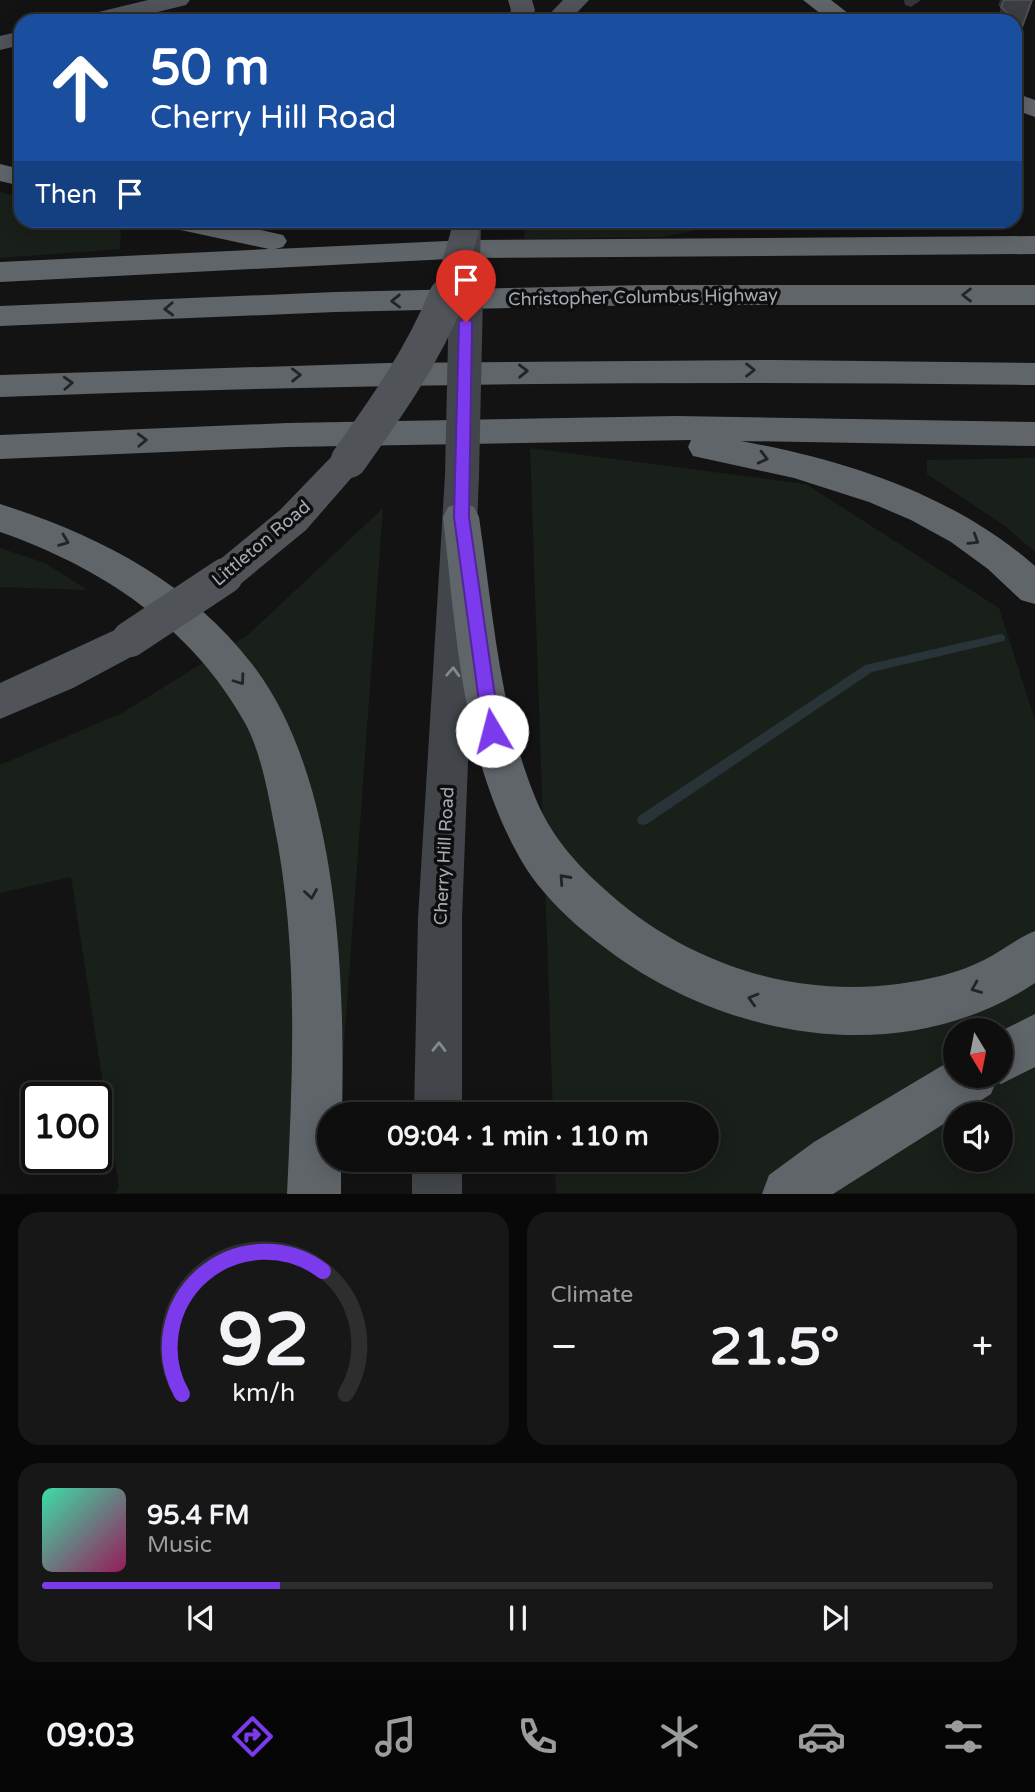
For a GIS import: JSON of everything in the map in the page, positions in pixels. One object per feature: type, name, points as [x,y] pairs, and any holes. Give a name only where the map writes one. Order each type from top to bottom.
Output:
[{"type":"highway","points":[[815,0],[836,14]]},
{"type":"highway","points":[[207,228],[265,241],[375,253]]},
{"type":"highway","points":[[610,247],[752,236],[792,228]]},
{"type":"highway","points":[[0,272],[375,253],[610,247],[1035,245]]},
{"type":"highway","name":"Christopher Columbus Highway","points":[[0,316],[335,302],[647,295],[1035,295]]},
{"type":"highway","points":[[0,386],[234,376],[534,370],[1035,374]]},
{"type":"highway","points":[[0,447],[287,435],[525,430],[677,428],[1035,433]]},
{"type":"highway","points":[[525,430],[675,442],[747,454],[861,485],[923,511],[982,544],[1035,589]]},
{"type":"highway","points":[[462,496],[492,731],[512,796],[533,838],[551,865],[584,902],[625,937],[662,962],[705,983],[754,1001],[812,1012],[870,1011],[927,1003],[979,988],[1035,954]]},
{"type":"highway","points":[[0,518],[89,552],[159,596],[202,634],[241,680],[262,714],[283,766],[304,851],[314,915],[319,1006],[314,1194]]},
{"type":"highway","points":[[1013,1052],[1035,1039]]},
{"type":"highway","points":[[788,1194],[833,1161],[953,1088]]},
{"type":"main road","points":[[111,14],[141,0]]},
{"type":"main road","points":[[120,14],[178,0]]},
{"type":"main road","points":[[562,14],[576,0]]},
{"type":"main road","name":"Littleton Road","points":[[0,702],[59,676],[130,639],[225,576],[293,520],[349,460],[393,400],[428,336],[450,288],[466,228]]},
{"type":"main road","name":"Cherry Hill Road","points":[[438,1102],[440,918],[462,496],[468,228]]},
{"type":"main road","points":[[437,1194],[438,1172]]},
{"type":"shaded area","points":[[0,192],[14,195],[14,228],[121,229],[120,249],[0,258]]},
{"type":"shaded area","points":[[525,228],[707,228],[663,237],[524,239]]},
{"type":"shaded area","points":[[530,448],[806,484],[999,608],[1035,720],[1035,1193],[556,1193],[555,1172],[719,1172],[719,1102],[553,1102]]},
{"type":"shaded area","points":[[1035,458],[1035,552],[1005,526],[927,474],[927,460]]},
{"type":"shaded area","points":[[383,508],[340,1102],[317,1102],[317,1172],[330,1172],[333,1193],[115,1193],[119,1187],[112,1142],[112,1082],[103,1082],[71,877],[0,893],[0,765],[124,712],[249,634]]},
{"type":"shaded area","points":[[0,548],[45,563],[88,590],[0,587]]},
{"type":"building","points":[[1004,0],[1032,0],[1022,27],[1022,14],[1008,14],[1001,7]]},
{"type":"waterway","points":[[643,820],[869,668],[1000,638]]},
{"type":"route","points":[[466,322],[461,517],[492,731]]}]
